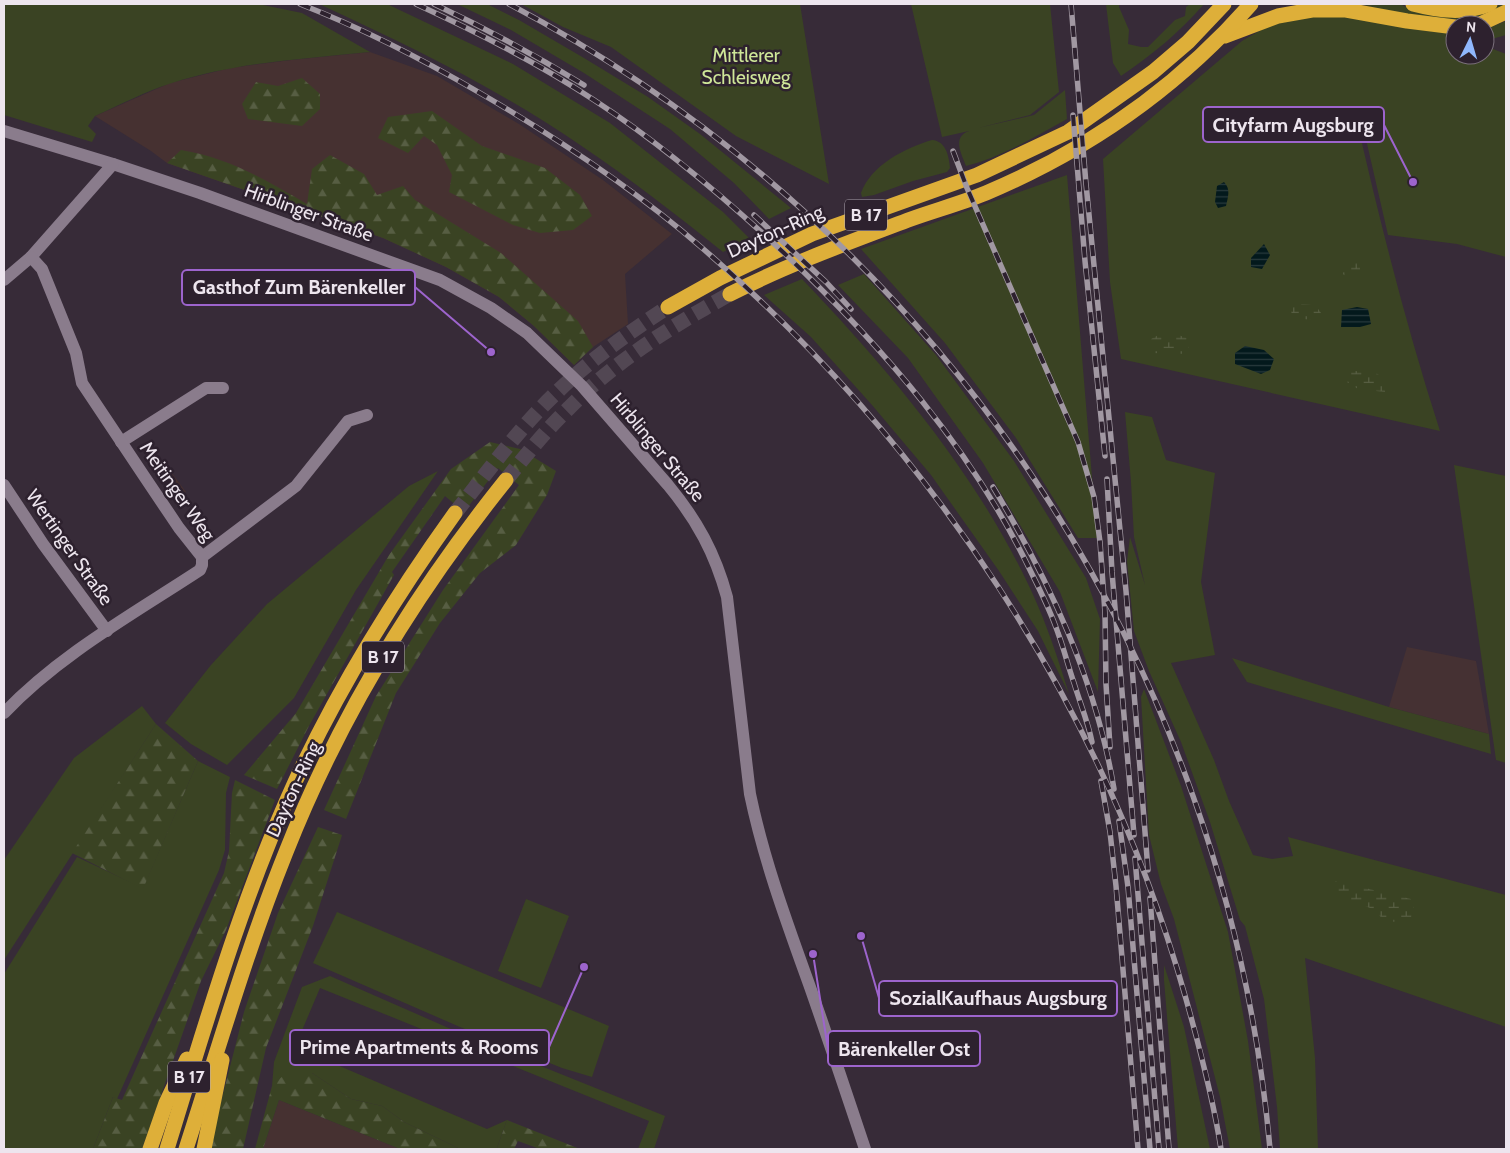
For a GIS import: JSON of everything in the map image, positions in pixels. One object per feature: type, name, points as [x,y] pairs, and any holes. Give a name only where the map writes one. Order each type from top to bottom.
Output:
[{"type":"highway","name":"Dayton-Ring","points":[[668,307],[720,278],[812,234],[977,175],[1068,132],[1153,72],[1188,42],[1224,4]]},
{"type":"highway","name":"B 17","points":[[1219,38],[1251,4]]},
{"type":"highway","points":[[1413,4],[1437,10],[1464,11],[1490,4]]},
{"type":"highway","points":[[1219,38],[1278,16],[1312,10],[1346,10],[1445,26]]},
{"type":"highway","name":"Dayton-Ring","points":[[730,294],[820,253],[985,193],[1069,153],[1118,123],[1166,87],[1219,38]]},
{"type":"highway","name":"Dayton-Ring","points":[[186,1149],[251,945],[286,851],[313,791],[378,664],[422,594],[471,523],[506,480]]},
{"type":"highway","name":"Dayton-Ring","points":[[167,1149],[211,1005],[248,897],[295,782],[339,696],[386,614],[406,582],[455,513]]},
{"type":"highway","points":[[150,1149],[166,1102],[211,1005]]},
{"type":"highway","points":[[204,1149],[218,1086],[231,1006]]},
{"type":"street","name":"Hirblinger Straße","points":[[4,131],[113,164],[273,219],[440,280],[491,308],[527,333],[582,386],[680,499],[709,544],[721,575],[727,597],[750,794],[757,826],[781,908],[865,1149]]},
{"type":"street","points":[[4,280],[31,257],[113,164]]},
{"type":"street","name":"Meitinger Weg","points":[[4,713],[16,700],[65,659],[200,570],[202,565],[202,557],[179,528],[82,383],[73,345],[42,270],[31,257]]},
{"type":"street","name":"Meitinger Weg","points":[[121,442],[206,388],[224,388]]},
{"type":"street","points":[[202,557],[296,486],[348,421],[367,415]]},
{"type":"street","name":"Wertinger Straße","points":[[4,485],[43,544],[107,631]]},
{"type":"shaded area","points":[[370,52],[437,76],[519,124],[603,180],[672,234],[625,274],[628,324],[593,347],[574,365],[534,326],[499,297],[446,267],[383,238],[167,163],[95,116],[170,83],[230,68]]},
{"type":"shaded area","points":[[1224,182],[1228,190],[1227,203],[1226,206],[1218,208],[1215,202],[1217,186]]},
{"type":"shaded area","points":[[1264,244],[1270,255],[1262,269],[1251,267],[1251,258]]},
{"type":"shaded area","points":[[1357,307],[1368,309],[1371,324],[1360,327],[1341,327],[1342,310]]},
{"type":"shaded area","points":[[1245,346],[1264,350],[1274,359],[1270,370],[1261,374],[1235,364],[1235,353]]},
{"type":"shaded area","points":[[171,472],[186,492],[176,499],[161,479]]},
{"type":"shaded area","points":[[1407,647],[1476,661],[1489,734],[1389,707]]},
{"type":"shaded area","points":[[279,1100],[400,1149],[263,1149]]},
{"type":"green space","points":[[4,4],[258,4],[302,13],[370,52],[245,66],[196,76],[162,86],[95,116],[88,126],[96,134],[92,142],[4,115]]},
{"type":"green space","points":[[319,4],[387,4],[513,64],[610,123],[723,212],[750,239],[723,252],[619,172],[552,126],[454,70]]},
{"type":"green space","points":[[457,4],[487,4],[519,20],[648,97],[700,134],[791,208],[769,219],[734,183],[670,129],[584,73],[511,30]]},
{"type":"green space","name":"Mittlerer Schleisweg","points":[[521,4],[800,4],[829,184],[736,136],[611,47],[563,27]]},
{"type":"green space","points":[[911,4],[1050,4],[1059,92],[1030,115],[978,128],[1034,115],[1065,90],[1067,119],[1005,152],[966,166],[960,151],[959,141],[969,131],[942,137]]},
{"type":"green space","points":[[1106,4],[1119,4],[1129,30],[1128,44],[1148,47],[1175,20],[1185,16],[1186,7],[1190,4],[1204,4],[1165,43],[1121,76],[1113,63]]},
{"type":"green space","points":[[1358,4],[1400,4],[1410,9],[1486,11],[1501,4],[1506,5],[1482,15],[1445,15],[1445,19],[1414,16]]},
{"type":"green space","points":[[1333,15],[1445,32],[1445,65],[1495,65],[1495,50],[1506,54],[1506,257],[1457,244],[1388,235],[1362,122],[1357,122],[1395,277],[1440,431],[1121,359],[1110,282],[1103,159],[1242,41],[1268,26],[1299,18]]},
{"type":"green space","points":[[1506,21],[1506,35],[1495,38],[1495,25]]},
{"type":"green space","points":[[302,78],[320,94],[320,109],[302,126],[248,119],[242,104],[256,82],[278,86]]},
{"type":"green space","points":[[432,111],[482,146],[545,168],[580,195],[592,216],[573,230],[540,233],[513,225],[449,192],[452,175],[437,145],[424,136],[408,153],[378,138],[388,117]]},
{"type":"green space","points":[[932,140],[941,143],[946,150],[950,168],[947,172],[862,197],[861,193],[866,183],[881,166],[900,153]]},
{"type":"green space","points":[[181,150],[231,164],[262,178],[307,204],[312,169],[330,155],[364,174],[377,195],[403,186],[415,200],[501,253],[578,321],[593,347],[574,365],[534,326],[499,297],[446,267],[383,238],[167,163]]},
{"type":"green space","points":[[1067,175],[1097,538],[1078,538],[1016,438],[945,343],[861,249]]},
{"type":"green space","points":[[1341,261],[1353,261],[1360,264],[1360,271],[1353,277],[1344,275],[1339,270]]},
{"type":"green space","points":[[864,274],[936,355],[1014,461],[1086,578],[1100,619],[1098,692],[1060,592],[983,463],[908,358],[838,285]]},
{"type":"green space","points":[[802,279],[872,355],[906,396],[969,481],[1022,571],[1047,627],[1069,694],[1038,631],[999,571],[931,475],[811,337],[764,295]]},
{"type":"green space","points":[[1295,304],[1314,306],[1322,315],[1314,320],[1293,318],[1291,311]]},
{"type":"green space","points":[[1166,331],[1187,338],[1190,354],[1152,353],[1151,339]]},
{"type":"green space","points":[[1348,370],[1378,374],[1384,383],[1385,392],[1358,389],[1347,382]]},
{"type":"green space","points":[[1125,412],[1152,417],[1166,460],[1215,473],[1201,582],[1215,655],[1171,663],[1253,855],[1272,859],[1293,856],[1288,837],[1506,895],[1506,1027],[1305,958],[1315,1058],[1318,1149],[1280,1149],[1264,999],[1245,926],[1240,920],[1210,822],[1181,742],[1149,671],[1134,631],[1127,561],[1130,537],[1145,585],[1134,537]]},
{"type":"green space","points":[[490,442],[520,449],[556,471],[547,495],[516,545],[480,573],[440,623],[396,693],[346,819],[324,810],[376,696],[443,590],[519,485],[498,468],[464,512],[445,496],[392,572],[394,575],[310,724],[277,789],[244,775],[296,713],[389,555],[451,469]]},
{"type":"green space","points":[[1454,465],[1506,476],[1506,763],[1496,760]]},
{"type":"green space","points":[[438,471],[356,590],[294,698],[227,765],[191,744],[165,723],[211,665],[267,604],[409,486]]},
{"type":"green space","points":[[1232,658],[1389,707],[1489,734],[1491,754],[1247,682]]},
{"type":"green space","points":[[1144,689],[1181,786],[1228,932],[1248,1041],[1262,1149],[1230,1149],[1220,1097],[1174,919],[1161,884],[1149,835],[1141,697]]},
{"type":"green space","points":[[142,706],[156,724],[4,960],[4,860],[74,758]]},
{"type":"green space","points":[[156,724],[198,761],[143,889],[72,853]]},
{"type":"green space","points":[[198,761],[230,777],[226,793],[225,850],[219,870],[117,1099],[113,1097],[93,1149],[4,1149],[4,974],[77,857],[143,888]]},
{"type":"green space","points":[[235,780],[275,800],[226,930],[201,981],[142,1149],[93,1149],[113,1097],[122,1100],[224,873],[229,851],[232,793]]},
{"type":"green space","points":[[318,827],[342,835],[313,926],[266,1048],[243,1149],[209,1149],[244,1012],[278,913]]},
{"type":"green space","points":[[1336,881],[1411,899],[1414,908],[1411,919],[1399,922],[1384,921],[1375,910],[1336,896],[1331,890]]},
{"type":"green space","points":[[526,899],[569,916],[541,988],[498,971]]},
{"type":"green space","points":[[337,912],[609,1026],[592,1077],[562,1068],[460,1027],[313,963]]},
{"type":"green space","points":[[1164,965],[1184,1027],[1210,1149],[1178,1149]]},
{"type":"green space","points":[[330,976],[476,1040],[665,1116],[654,1149],[638,1149],[649,1121],[320,988],[295,1047],[487,1129],[507,1120],[497,1148],[460,1149],[404,1122],[382,1106],[351,1099],[312,1073],[272,1086],[274,1062],[302,987]]},
{"type":"green space","points":[[287,1072],[312,1073],[351,1099],[382,1106],[404,1122],[460,1149],[400,1149],[279,1100],[263,1149],[255,1149],[272,1086]]},
{"type":"green space","points":[[507,1120],[580,1149],[540,1149],[518,1141],[514,1149],[491,1149],[497,1148]]},
{"type":"tunnel","points":[[506,480],[552,425],[605,375],[645,345],[730,294]]},
{"type":"tunnel","points":[[455,513],[516,436],[556,393],[610,347],[668,307]]},
{"type":"railway","points":[[300,4],[369,34],[458,80],[566,146],[649,204],[701,247],[784,324],[862,407],[933,495],[999,587],[1057,685],[1108,786],[1151,891],[1186,999],[1206,1074],[1221,1149]]},
{"type":"railway","points":[[416,4],[484,37],[551,73],[620,117],[644,135],[716,192],[784,253],[890,362],[953,442],[981,483],[1007,527],[1052,617],[1092,742]]},
{"type":"railway","points":[[434,4],[510,42],[584,85]]},
{"type":"railway","points":[[509,4],[664,99],[804,211],[928,339],[1035,480],[1124,634],[1194,798],[1243,970],[1270,1149]]},
{"type":"railway","points":[[1071,4],[1086,184],[1126,591],[1148,870]]},
{"type":"railway","points":[[1073,115],[1085,261],[1105,456]]},
{"type":"railway","points":[[953,151],[967,188],[1078,442],[1094,497],[1100,542],[1105,613],[1106,684],[1110,747]]},
{"type":"railway","points":[[754,215],[826,282],[851,309]]},
{"type":"railway","points":[[1107,479],[1112,572],[1134,835]]},
{"type":"railway","points":[[993,487],[1033,558],[1068,632],[1083,670],[1095,709],[1114,789]]},
{"type":"railway","points":[[1101,781],[1110,832],[1116,886],[1138,1149]]},
{"type":"railway","points":[[1119,821],[1128,887],[1150,1149]]},
{"type":"railway","points":[[1135,858],[1159,1149]]},
{"type":"railway","points":[[1150,898],[1169,1149]]},
{"type":"place","name":"Cityfarm Augsburg","points":[[1413,182]]},
{"type":"place","name":"Gasthof Zum Bärenkeller","points":[[491,352]]},
{"type":"place","name":"SozialKaufhaus Augsburg","points":[[861,936]]},
{"type":"place","name":"Bärenkeller Ost","points":[[813,954]]},
{"type":"place","name":"Prime Apartments & Rooms","points":[[584,967]]}]
